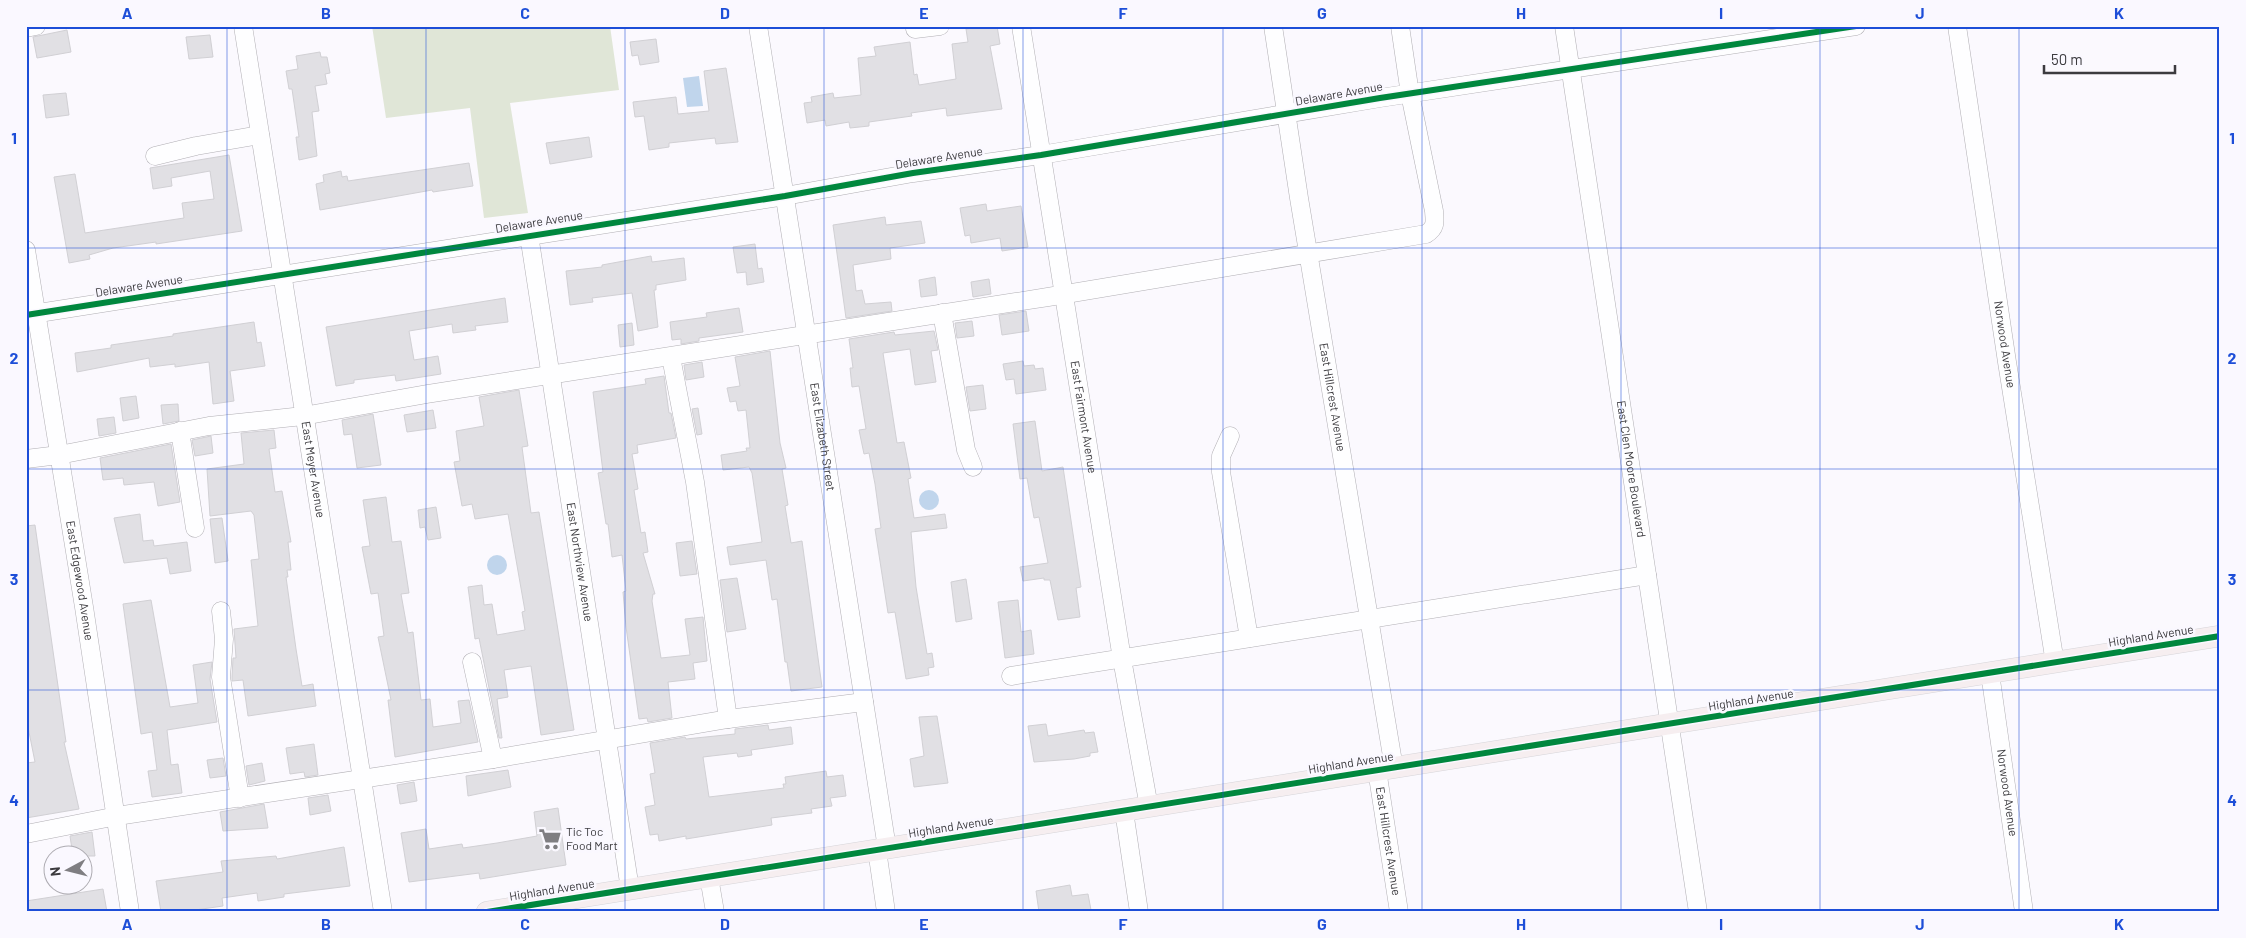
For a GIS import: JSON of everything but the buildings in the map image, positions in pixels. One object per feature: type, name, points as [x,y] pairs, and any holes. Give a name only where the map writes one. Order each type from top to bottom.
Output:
[{"type":"main road","name":"Highland Avenue","points":[[487,912],[2220,636]]},
{"type":"street","points":[[26,28],[36,26]]},
{"type":"street","name":"East Meyer Avenue","points":[[243,26],[382,912]]},
{"type":"street","name":"East Elizabeth Street","points":[[758,26],[864,702],[882,849],[886,912]]},
{"type":"street","points":[[915,29],[940,26]]},
{"type":"street","name":"East Fairmont Avenue","points":[[1021,26],[1122,659],[1149,807]]},
{"type":"street","name":"East Hillcrest Avenue","points":[[1273,26],[1369,618],[1386,769],[1399,912]]},
{"type":"street","points":[[26,459],[60,455],[180,431],[303,416],[549,374],[671,357],[1413,236],[1432,230],[1435,225],[1410,94],[1400,26]]},
{"type":"street","name":"East Clen Moore Boulevard","points":[[1564,26],[1698,912]]},
{"type":"street","name":"Delaware Avenue","points":[[31,314],[785,196],[913,173],[1041,155],[1410,94],[1856,26]]},
{"type":"street","name":"Norwood Avenue","points":[[1957,26],[2005,353],[2055,663]]},
{"type":"street","points":[[156,156],[196,146],[260,135]]},
{"type":"street","name":"East Northview Avenue","points":[[529,235],[630,889]]},
{"type":"street","name":"East Edgewood Avenue","points":[[26,250],[31,314],[60,455],[117,816],[130,912]]},
{"type":"street","points":[[942,313],[966,450],[973,467]]},
{"type":"street","points":[[671,357],[695,482],[728,719]]},
{"type":"street","points":[[180,431],[195,528]]},
{"type":"street","points":[[1230,436],[1220,456],[1221,472],[1249,638]]},
{"type":"street","points":[[1012,676],[1647,575]]},
{"type":"street","points":[[221,611],[224,639],[222,677],[240,798]]},
{"type":"street","points":[[472,662],[493,759]]},
{"type":"street","name":"Norwood Avenue","points":[[1990,673],[2024,912]]},
{"type":"street","points":[[26,834],[117,816],[493,759],[728,719],[864,702]]},
{"type":"street","points":[[1124,811],[1139,912]]},
{"type":"street","points":[[710,877],[715,912]]},
{"type":"green space","points":[[372,26],[610,26],[619,90],[510,103],[528,213],[484,218],[470,108],[386,118]]},
{"type":"water","points":[[699,76],[703,106],[687,107],[683,78]]},
{"type":"water","points":[[929,490],[936,493],[939,500],[936,507],[929,510],[922,507],[919,500],[922,493]]},
{"type":"water","points":[[497,555],[504,558],[507,565],[504,572],[497,575],[490,572],[487,565],[490,558]]},
{"type":"cycle path","points":[[26,315],[785,196],[913,173],[1041,155],[1380,98],[1856,26]]},
{"type":"cycle path","points":[[487,912],[2220,636]]},
{"type":"place","name":"Tic Toc Food Mart","points":[[550,839]]}]
